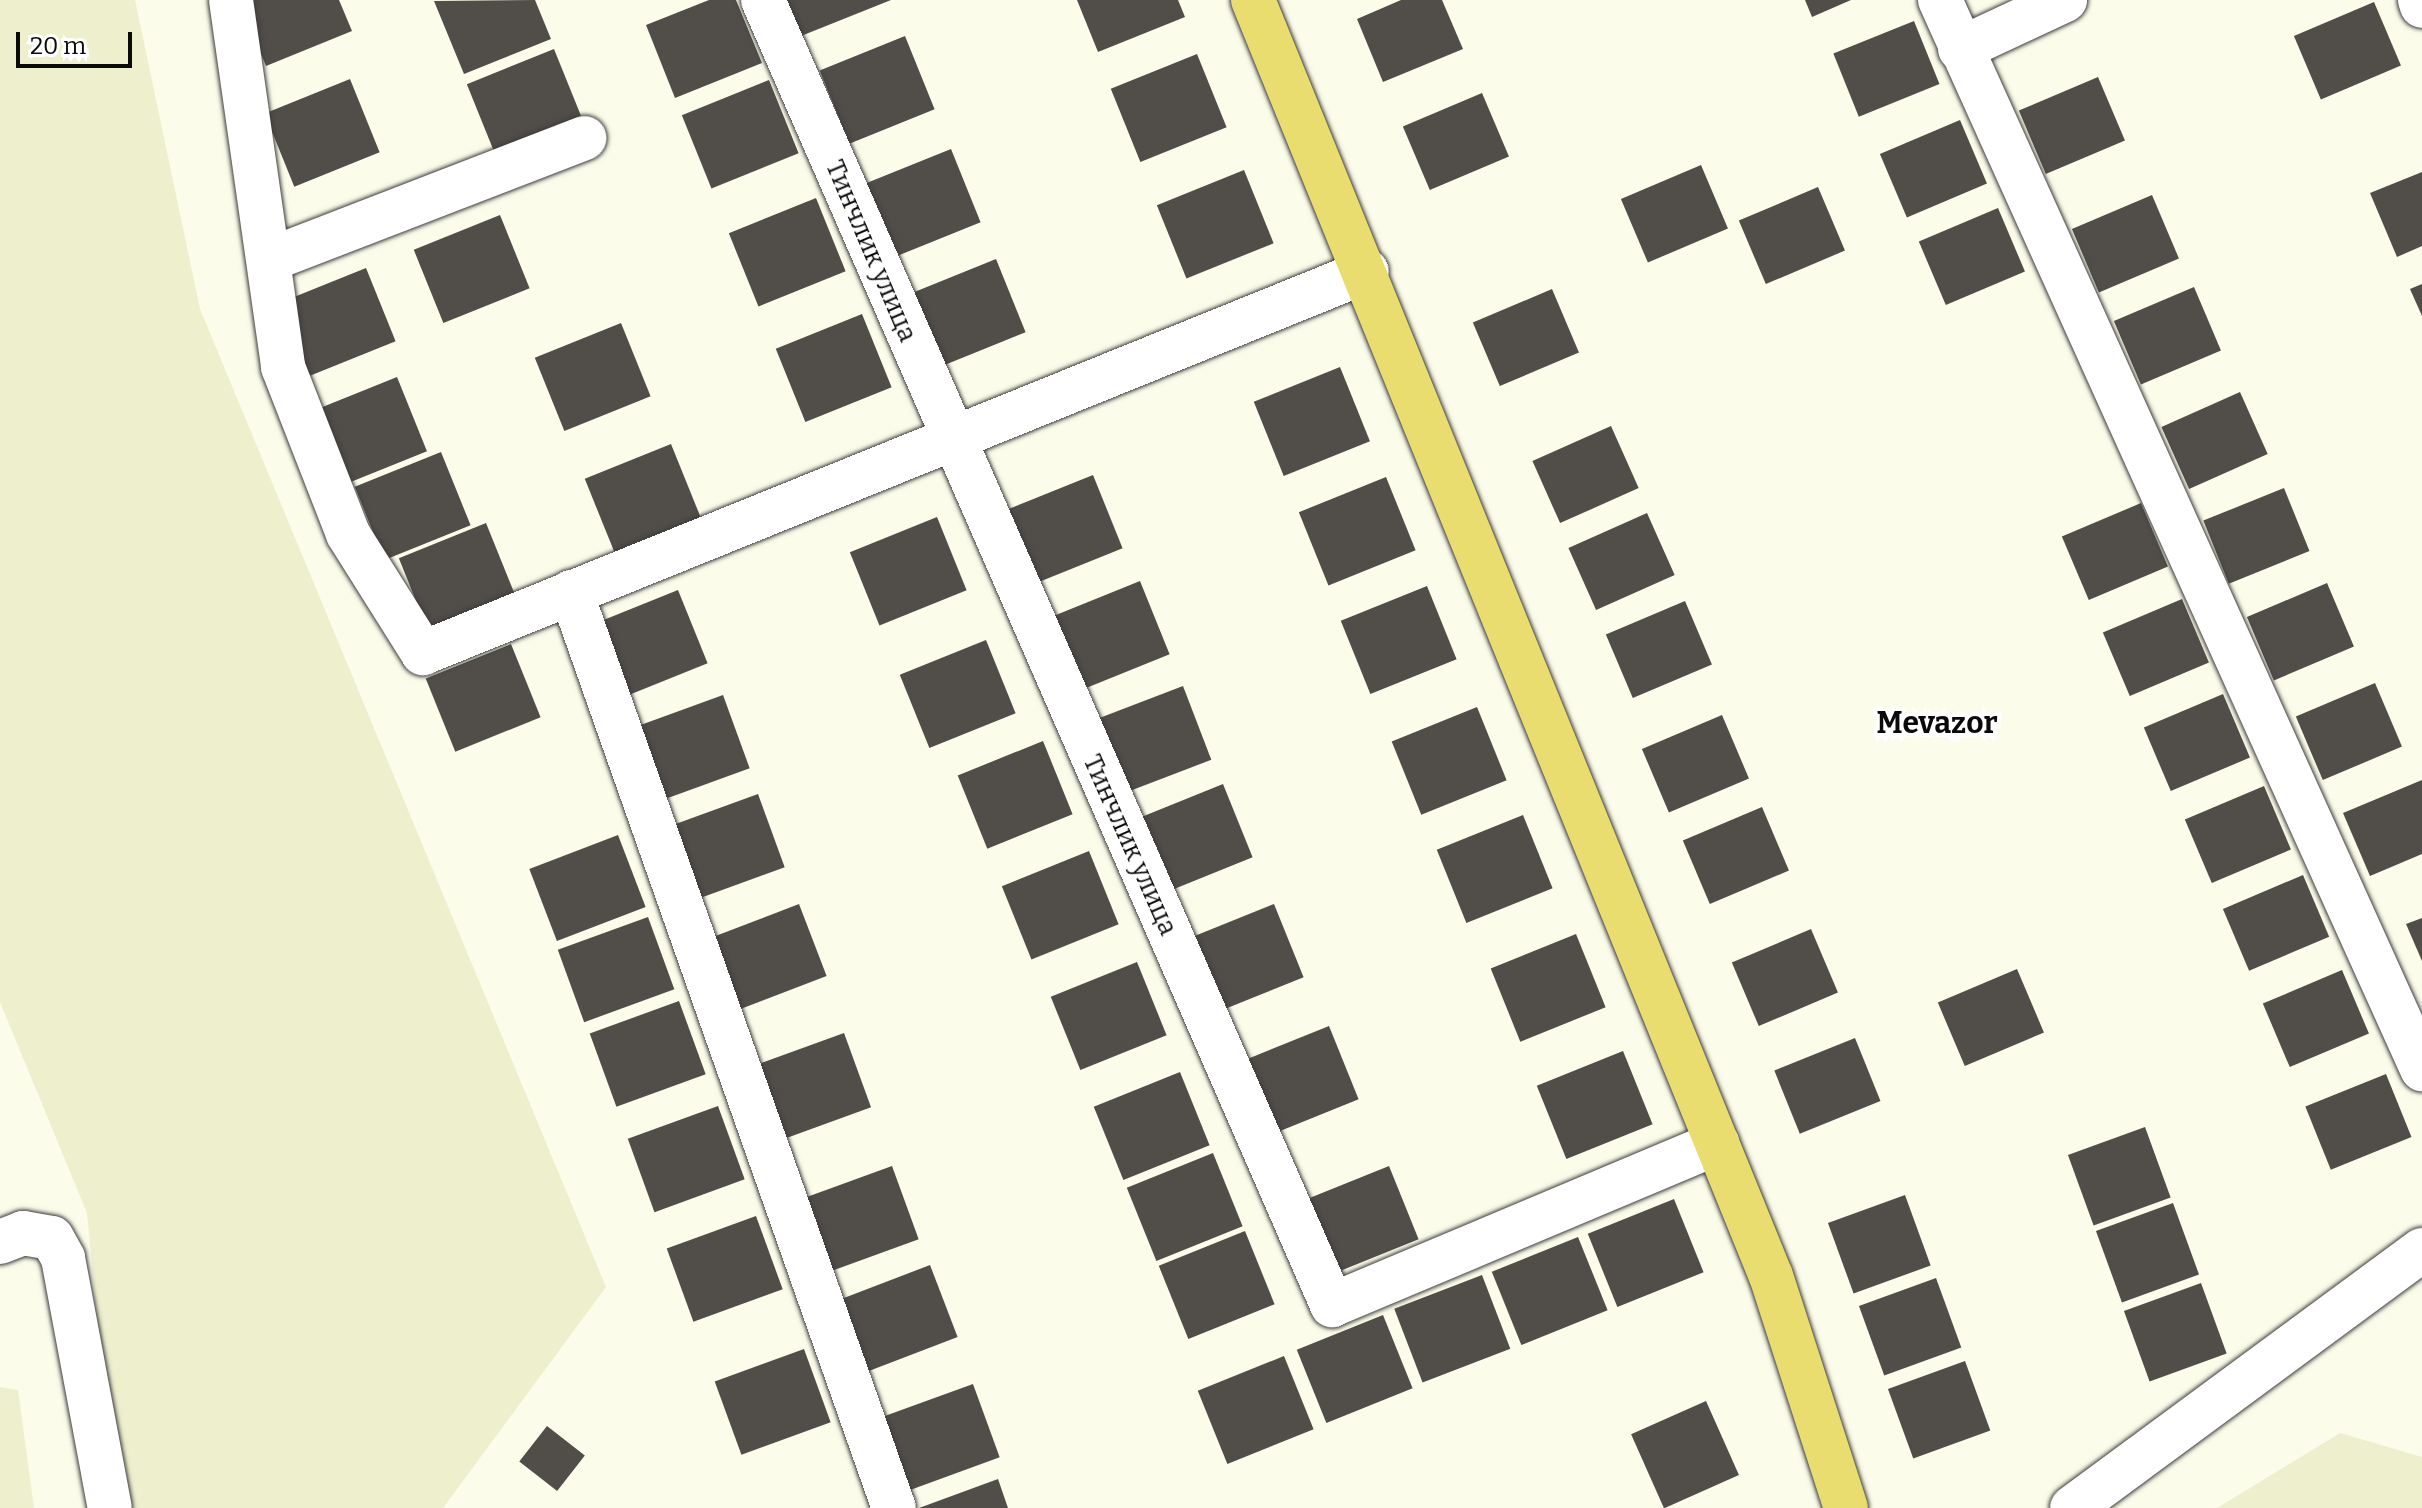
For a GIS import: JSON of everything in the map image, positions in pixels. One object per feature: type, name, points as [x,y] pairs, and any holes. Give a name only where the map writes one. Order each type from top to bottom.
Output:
[{"type":"main road","points":[[1253,0],[1367,271],[1771,1276],[1846,1508]]},
{"type":"street","points":[[231,0],[271,259],[283,367],[348,534],[423,653],[1367,271]]},
{"type":"street","name":"Тинчлик улица","points":[[763,0],[951,440],[1332,1305],[1717,1143]]},
{"type":"street","points":[[1940,0],[2422,1069]]},
{"type":"street","points":[[1960,49],[2065,0]]},
{"type":"street","points":[[2420,0],[2422,6]]},
{"type":"street","points":[[271,259],[584,138]]},
{"type":"street","points":[[571,592],[894,1508]]},
{"type":"street","points":[[0,1242],[23,1233],[52,1238],[63,1258],[110,1508]]},
{"type":"street","points":[[2072,1508],[2422,1250]]},
{"type":"green space","points":[[0,0],[135,0],[200,309],[606,1287],[443,1508],[115,1508],[87,1213],[0,1002]]},
{"type":"green space","points":[[0,1387],[18,1390],[34,1508],[0,1508]]},
{"type":"green space","points":[[2340,1433],[2422,1457],[2422,1508],[2217,1508]]},
{"type":"building","points":[[239,0],[339,0],[352,31],[266,66]]},
{"type":"building","points":[[535,0],[551,39],[464,74],[434,1]]},
{"type":"building","points":[[709,0],[736,0],[762,63],[675,98],[646,25]]},
{"type":"building","points":[[786,0],[891,0],[801,36]]},
{"type":"building","points":[[1077,0],[1178,0],[1185,17],[1098,52]]},
{"type":"building","points":[[1401,0],[1442,0],[1463,49],[1383,82],[1357,19]]},
{"type":"building","points":[[1805,0],[1851,0],[1812,17]]},
{"type":"building","points":[[2374,2],[2401,66],[2321,100],[2294,36]]},
{"type":"building","points":[[1914,21],[1939,84],[1859,117],[1833,54]]},
{"type":"building","points":[[905,36],[935,109],[849,144],[820,70]]},
{"type":"building","points":[[554,49],[584,122],[496,157],[467,84]]},
{"type":"building","points":[[1197,54],[1227,127],[1140,162],[1111,89]]},
{"type":"building","points":[[2098,77],[2125,141],[2046,174],[2019,111]]},
{"type":"building","points":[[350,79],[380,152],[294,187],[265,113]]},
{"type":"building","points":[[769,80],[799,153],[711,188],[682,115]]},
{"type":"building","points":[[1482,93],[1509,157],[1430,190],[1403,127]]},
{"type":"building","points":[[1960,120],[1987,184],[1907,218],[1880,154]]},
{"type":"building","points":[[951,149],[981,222],[894,257],[865,184]]},
{"type":"building","points":[[1701,165],[1728,229],[1648,263],[1621,199]]},
{"type":"building","points":[[1244,170],[1274,243],[1186,278],[1157,205]]},
{"type":"building","points":[[2422,172],[2422,246],[2397,257],[2370,193]]},
{"type":"building","points":[[1818,187],[1845,251],[1766,284],[1739,221]]},
{"type":"building","points":[[2152,195],[2179,259],[2099,293],[2072,229]]},
{"type":"building","points":[[816,198],[846,271],[758,306],[729,233]]},
{"type":"building","points":[[1998,208],[2025,272],[1946,305],[1919,242]]},
{"type":"building","points":[[500,215],[530,288],[443,323],[414,250]]},
{"type":"building","points":[[996,259],[1026,332],[938,367],[909,294]]},
{"type":"building","points":[[366,268],[396,341],[309,376],[280,303]]},
{"type":"building","points":[[2422,284],[2422,316],[2410,289]]},
{"type":"building","points":[[2194,287],[2221,351],[2141,385],[2114,321]]},
{"type":"building","points":[[1552,289],[1579,353],[1500,386],[1473,323]]},
{"type":"building","points":[[862,314],[892,387],[805,422],[776,349]]},
{"type":"building","points":[[621,323],[651,396],[564,431],[535,358]]},
{"type":"building","points":[[1340,367],[1370,441],[1284,476],[1254,402]]},
{"type":"building","points":[[397,377],[427,451],[341,486],[311,412]]},
{"type":"building","points":[[2240,392],[2268,454],[2189,489],[2161,427]]},
{"type":"building","points":[[1611,426],[1639,488],[1560,523],[1532,461]]},
{"type":"building","points":[[671,444],[701,517],[614,552],[585,479]]},
{"type":"building","points":[[441,452],[471,525],[384,560],[355,487]]},
{"type":"building","points":[[1093,475],[1123,548],[1036,583],[1007,510]]},
{"type":"building","points":[[1386,477],[1416,550],[1328,585],[1299,512]]},
{"type":"building","points":[[2284,488],[2309,551],[2229,584],[2203,521]]},
{"type":"building","points":[[2141,503],[2168,567],[2089,600],[2062,537]]},
{"type":"building","points":[[1647,513],[1675,575],[1596,610],[1568,548]]},
{"type":"building","points":[[937,517],[967,590],[879,625],[850,552]]},
{"type":"building","points":[[486,523],[516,596],[428,631],[399,558]]},
{"type":"building","points":[[1140,581],[1170,654],[1082,689],[1053,616]]},
{"type":"building","points":[[2327,583],[2354,647],[2274,681],[2247,617]]},
{"type":"building","points":[[1427,586],[1457,659],[1370,694],[1341,621]]},
{"type":"building","points":[[678,590],[708,663],[621,698],[592,625]]},
{"type":"building","points":[[2182,599],[2209,663],[2130,696],[2103,633]]},
{"type":"building","points":[[1685,601],[1712,665],[1633,698],[1606,635]]},
{"type":"building","points":[[986,640],[1016,713],[929,748],[900,675]]},
{"type":"building","points":[[511,644],[541,717],[455,752],[426,678]]},
{"type":"building","points":[[2375,683],[2402,747],[2323,780],[2296,717]]},
{"type":"building","points":[[1183,686],[1211,760],[1124,793],[1096,719]]},
{"type":"building","points":[[2223,694],[2250,758],[2171,791],[2144,728]]},
{"type":"building","points":[[723,695],[750,768],[660,801],[634,727]]},
{"type":"building","points":[[1477,707],[1507,780],[1421,815],[1392,741]]},
{"type":"building","points":[[1722,715],[1749,779],[1669,813],[1642,749]]},
{"type":"building","points":[[1043,741],[1073,814],[987,849],[958,775]]},
{"type":"building","points":[[2422,780],[2422,854],[2370,876],[2343,813]]},
{"type":"building","points":[[1223,784],[1253,857],[1165,892],[1136,819]]},
{"type":"building","points":[[2264,786],[2291,850],[2212,883],[2185,820]]},
{"type":"building","points":[[758,794],[785,867],[695,900],[669,826]]},
{"type":"building","points":[[1762,807],[1789,871],[1710,904],[1683,841]]},
{"type":"building","points":[[1523,815],[1553,888],[1466,923],[1437,850]]},
{"type":"building","points":[[618,835],[646,907],[557,941],[529,869]]},
{"type":"building","points":[[1089,851],[1119,924],[1031,959],[1002,886]]},
{"type":"building","points":[[2303,875],[2329,937],[2249,971],[2223,909]]},
{"type":"building","points":[[799,904],[827,976],[738,1010],[710,938]]},
{"type":"building","points":[[1274,904],[1304,977],[1217,1012],[1188,939]]},
{"type":"building","points":[[648,917],[674,989],[584,1022],[558,950]]},
{"type":"building","points":[[2422,918],[2422,961],[2406,924]]},
{"type":"building","points":[[1811,929],[1838,993],[1759,1026],[1732,963]]},
{"type":"building","points":[[1576,934],[1606,1007],[1520,1042],[1491,968]]},
{"type":"building","points":[[1137,962],[1167,1035],[1080,1070],[1051,997]]},
{"type":"building","points":[[2017,969],[2044,1033],[1965,1066],[1938,1003]]},
{"type":"building","points":[[2342,970],[2369,1034],[2290,1067],[2263,1004]]},
{"type":"building","points":[[679,1001],[706,1074],[616,1107],[590,1033]]},
{"type":"building","points":[[1329,1026],[1359,1099],[1273,1134],[1244,1060]]},
{"type":"building","points":[[844,1033],[871,1107],[782,1140],[755,1065]]},
{"type":"building","points":[[1855,1038],[1880,1101],[1800,1134],[1774,1071]]},
{"type":"building","points":[[1623,1051],[1653,1124],[1566,1159],[1537,1086]]},
{"type":"building","points":[[1180,1072],[1210,1145],[1123,1180],[1094,1107]]},
{"type":"building","points":[[2386,1074],[2411,1137],[2331,1170],[2305,1107]]},
{"type":"building","points":[[718,1106],[745,1179],[654,1212],[628,1139]]},
{"type":"building","points":[[2145,1127],[2171,1197],[2094,1226],[2068,1155]]},
{"type":"building","points":[[1213,1153],[1243,1226],[1156,1261],[1127,1188]]},
{"type":"building","points":[[892,1166],[919,1239],[829,1272],[803,1198]]},
{"type":"building","points":[[1389,1166],[1419,1239],[1332,1274],[1303,1201]]},
{"type":"building","points":[[1905,1195],[1931,1265],[1854,1294],[1828,1223]]},
{"type":"building","points":[[1674,1199],[1704,1272],[1617,1307],[1588,1234]]},
{"type":"building","points":[[2173,1203],[2199,1274],[2122,1302],[2096,1231]]},
{"type":"building","points":[[756,1216],[783,1289],[693,1322],[667,1248]]},
{"type":"building","points":[[1245,1231],[1275,1304],[1188,1339],[1159,1266]]},
{"type":"building","points":[[1578,1237],[1608,1310],[1521,1345],[1492,1272]]},
{"type":"building","points":[[930,1265],[958,1337],[869,1371],[841,1299]]},
{"type":"building","points":[[1482,1275],[1510,1349],[1423,1382],[1394,1309]]},
{"type":"building","points":[[1936,1278],[1961,1348],[1884,1376],[1859,1306]]},
{"type":"building","points":[[2201,1283],[2227,1353],[2150,1382],[2124,1311]]},
{"type":"building","points":[[1383,1315],[1413,1388],[1326,1423],[1297,1350]]},
{"type":"building","points":[[804,1349],[831,1422],[741,1455],[715,1381]]},
{"type":"building","points":[[1284,1356],[1314,1429],[1227,1464],[1198,1391]]},
{"type":"building","points":[[1965,1361],[1990,1431],[1913,1459],[1888,1389]]},
{"type":"building","points":[[973,1384],[1000,1457],[909,1490],[883,1417]]},
{"type":"building","points":[[1706,1401],[1739,1475],[1664,1508],[1631,1434]]},
{"type":"building","points":[[547,1426],[585,1456],[557,1491],[519,1461]]},
{"type":"building","points":[[998,1479],[1008,1508],[919,1508]]},
{"type":"district","name":"Mevazor","points":[[1937,723]]}]
